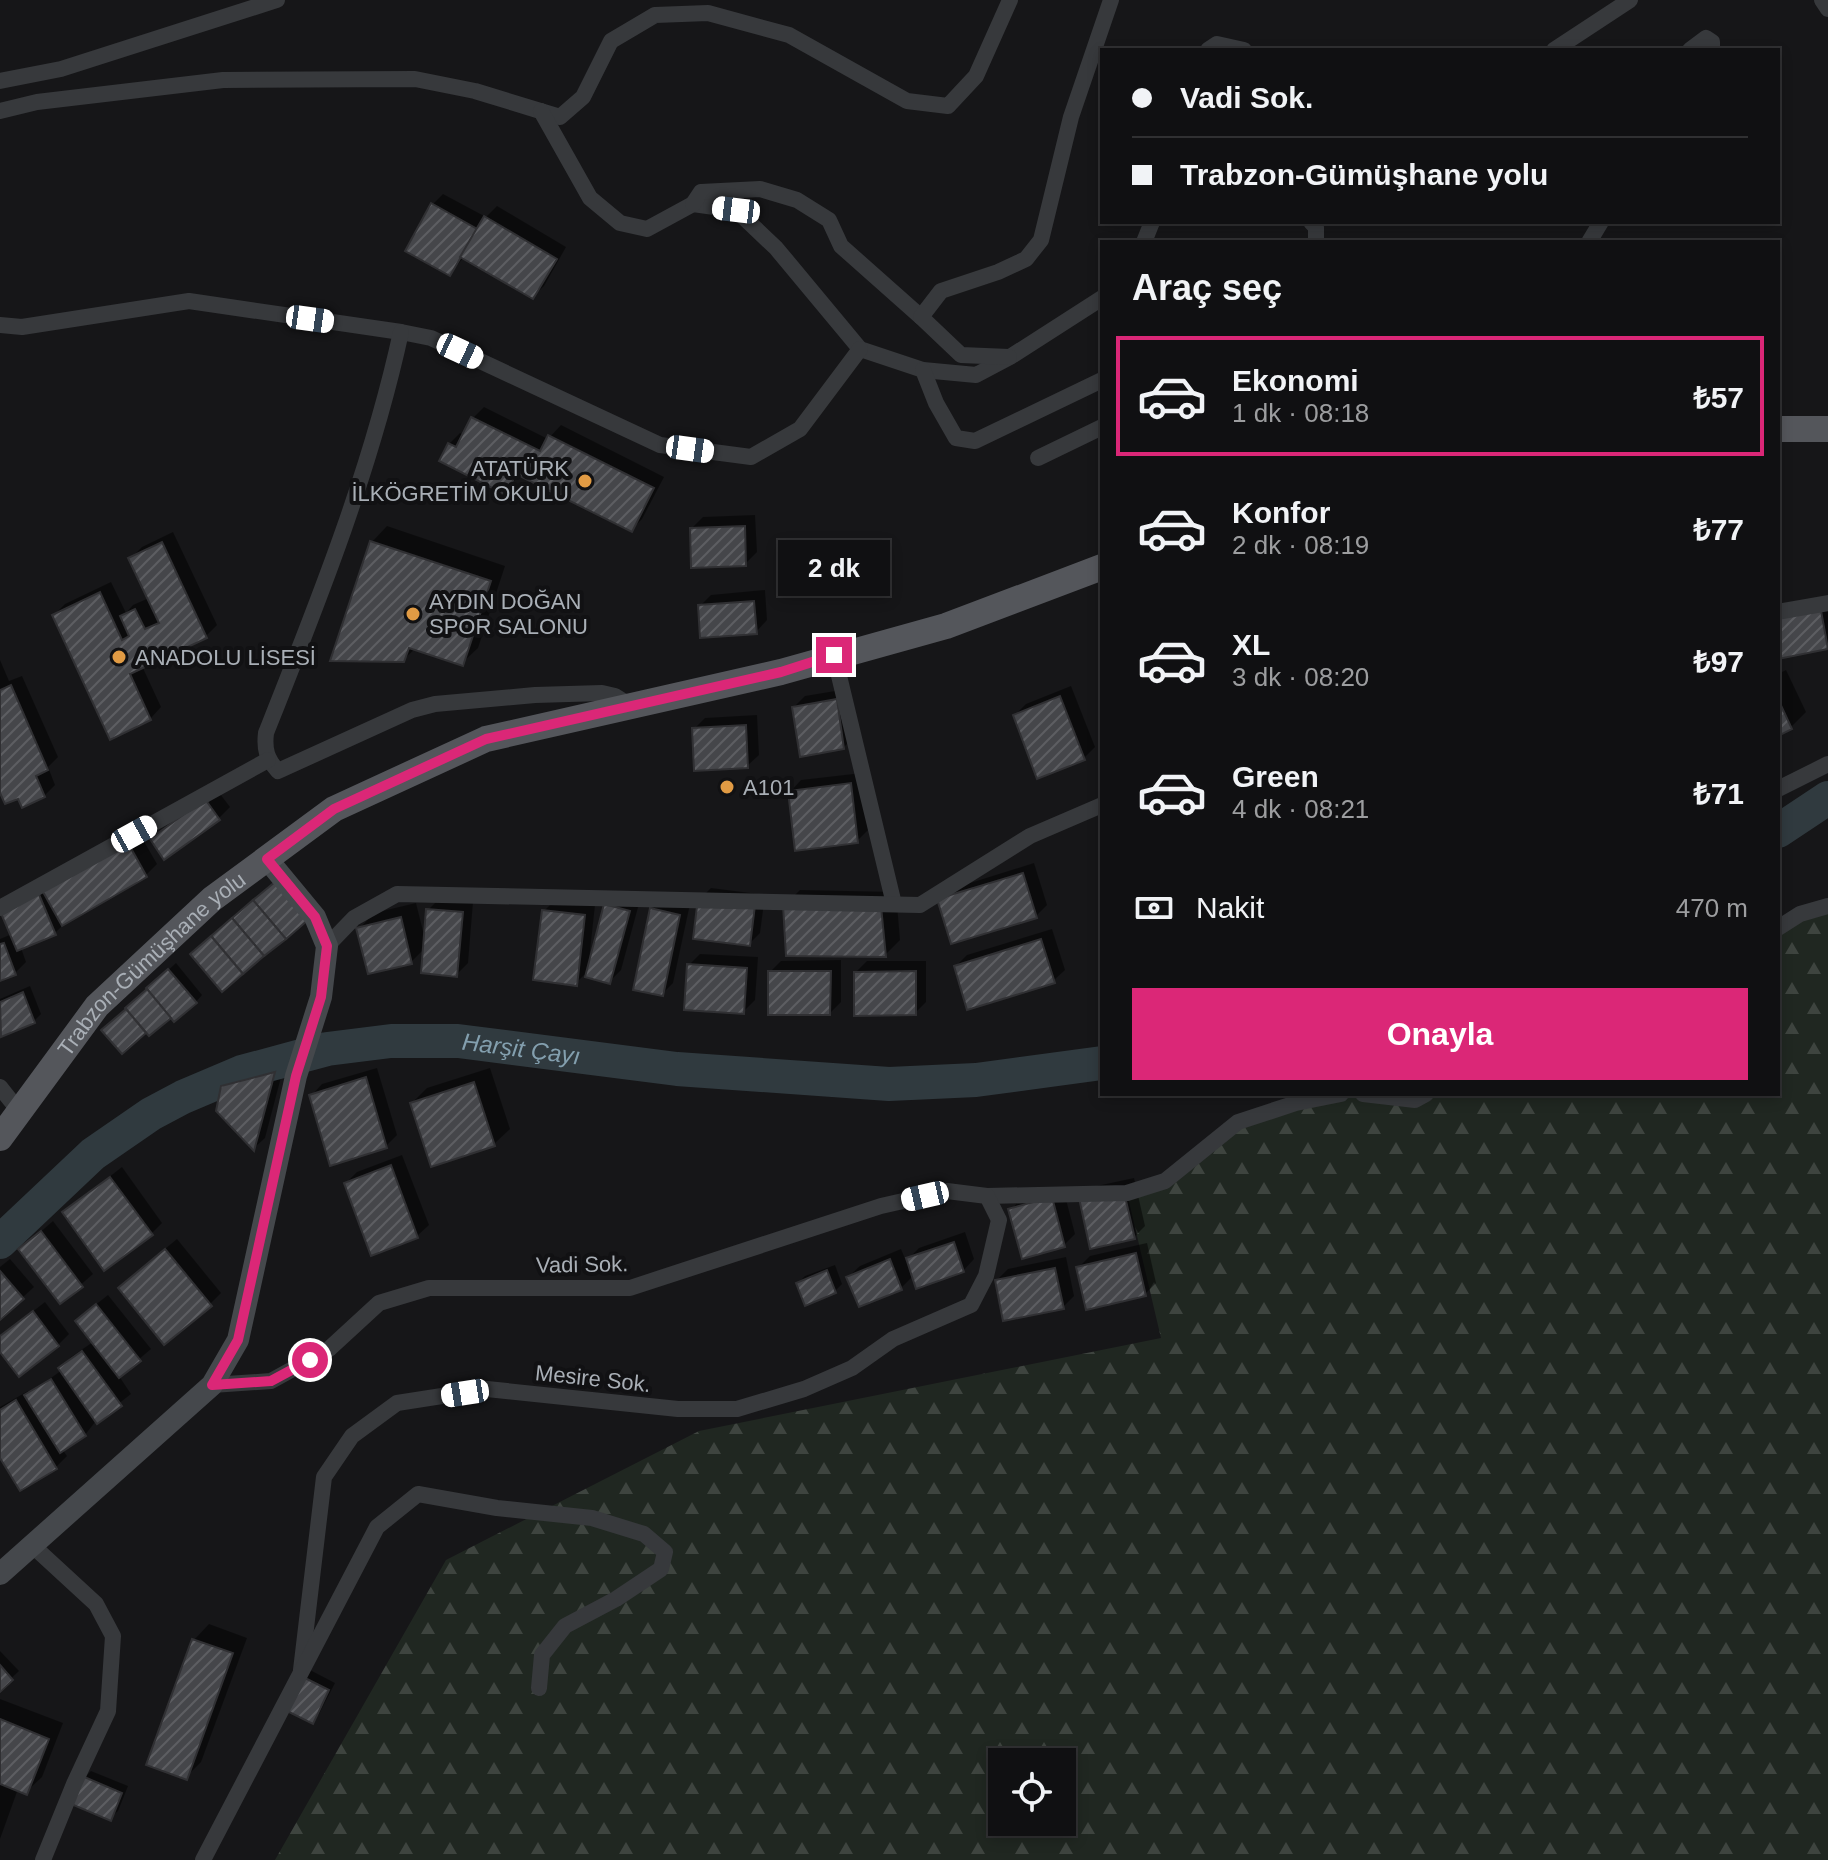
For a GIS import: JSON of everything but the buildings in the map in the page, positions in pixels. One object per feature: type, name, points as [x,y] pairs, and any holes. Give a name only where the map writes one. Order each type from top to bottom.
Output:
[{"type":"main road","points":[[1780,429],[1828,429]]},
{"type":"main road","name":"Trabzon-Gümüşhane yolu","points":[[0,1138],[97,1006],[212,899],[334,809],[486,739],[781,672],[946,626],[1100,568]]},
{"type":"street","points":[[0,81],[61,69],[277,0]]},
{"type":"street","points":[[0,111],[37,102],[223,80],[415,79],[475,91],[560,117],[583,97],[611,41],[655,15],[699,7],[708,13],[789,35],[907,101],[948,106],[976,76],[1010,0]]},
{"type":"street","points":[[921,317],[941,291],[1026,259],[1041,240],[1071,117],[1111,0]]},
{"type":"street","points":[[1557,48],[1630,0]]},
{"type":"street","points":[[1822,0],[1828,9]]},
{"type":"street","points":[[1693,48],[1706,38],[1712,42],[1712,48]]},
{"type":"street","points":[[1211,48],[1217,44],[1235,48]]},
{"type":"street","points":[[541,111],[590,198],[620,223],[647,229],[693,204],[701,192],[760,189],[797,200],[829,220],[841,246],[961,355],[1010,357]]},
{"type":"street","points":[[693,204],[736,210],[776,248],[860,349],[923,370],[976,375],[1100,299]]},
{"type":"street","points":[[0,325],[22,327],[189,301],[401,332],[431,338],[660,445],[751,457],[800,429],[860,349]]},
{"type":"street","points":[[401,332],[390,384],[347,522],[266,733],[268,760],[278,771],[412,710],[435,704],[522,695],[602,693],[615,696],[633,707]]},
{"type":"street","points":[[923,370],[936,403],[956,438],[975,441],[1100,381]]},
{"type":"street","points":[[1038,458],[1100,428]]},
{"type":"street","points":[[1780,612],[1828,603]]},
{"type":"street","points":[[834,655],[894,904]]},
{"type":"street","points":[[0,908],[268,760]]},
{"type":"street","points":[[1780,788],[1828,764]]},
{"type":"street","points":[[327,946],[354,918],[397,894],[920,905],[1030,836],[1100,806]]},
{"type":"street","points":[[0,1574],[212,1385],[238,1340],[296,1076],[321,997],[327,946],[315,917],[267,859]]},
{"type":"street","points":[[1780,927],[1800,914],[1828,906]]},
{"type":"street","points":[[0,1088],[19,1111]]},
{"type":"street","name":"Vadi Sok.","points":[[212,1385],[271,1381],[329,1349],[379,1303],[429,1288],[630,1288],[881,1206],[947,1191],[987,1196],[1127,1193],[1165,1181],[1238,1122],[1296,1103],[1331,1096]]},
{"type":"street","points":[[1380,1096],[1415,1100],[1422,1096]]},
{"type":"street","name":"Mesire Sok.","points":[[301,1670],[324,1477],[352,1436],[397,1403],[487,1389],[678,1409],[737,1409],[804,1389],[852,1368],[893,1339],[971,1305],[986,1276],[999,1220],[987,1196]]},
{"type":"street","points":[[203,1860],[377,1527],[418,1494],[497,1508],[592,1518],[644,1534],[665,1552],[661,1569],[616,1599],[565,1626],[542,1655],[539,1688]]},
{"type":"street","points":[[33,1546],[96,1604],[113,1636],[108,1711],[43,1860]]},
{"type":"green space","points":[[1828,906],[1828,1860],[275,1860],[446,1560],[699,1431],[1161,1338],[1127,1193],[1165,1181],[1238,1122],[1334,1096],[1780,1096],[1780,927]]},
{"type":"waterway","name":"Harşit Çayı","points":[[1780,830],[1828,798]]},
{"type":"waterway","name":"Harşit Çayı","points":[[0,1242],[93,1154],[151,1114],[242,1072],[327,1049],[391,1041],[458,1041],[677,1069],[889,1084],[976,1080],[1100,1063]]},
{"type":"place","name":"ATATÜRK İLKÖGRETİM OKULU","points":[[585,481]]},
{"type":"place","name":"AYDIN DOĞAN SPOR SALONU","points":[[413,614]]},
{"type":"place","name":"ANADOLU LİSESİ","points":[[119,657]]},
{"type":"place","name":"A101","points":[[727,787]]},
{"type":"route","points":[[310,1360],[271,1381],[212,1385],[238,1340],[296,1076],[321,997],[327,946],[315,917],[267,859],[334,809],[486,739],[781,672],[834,655]]}]
